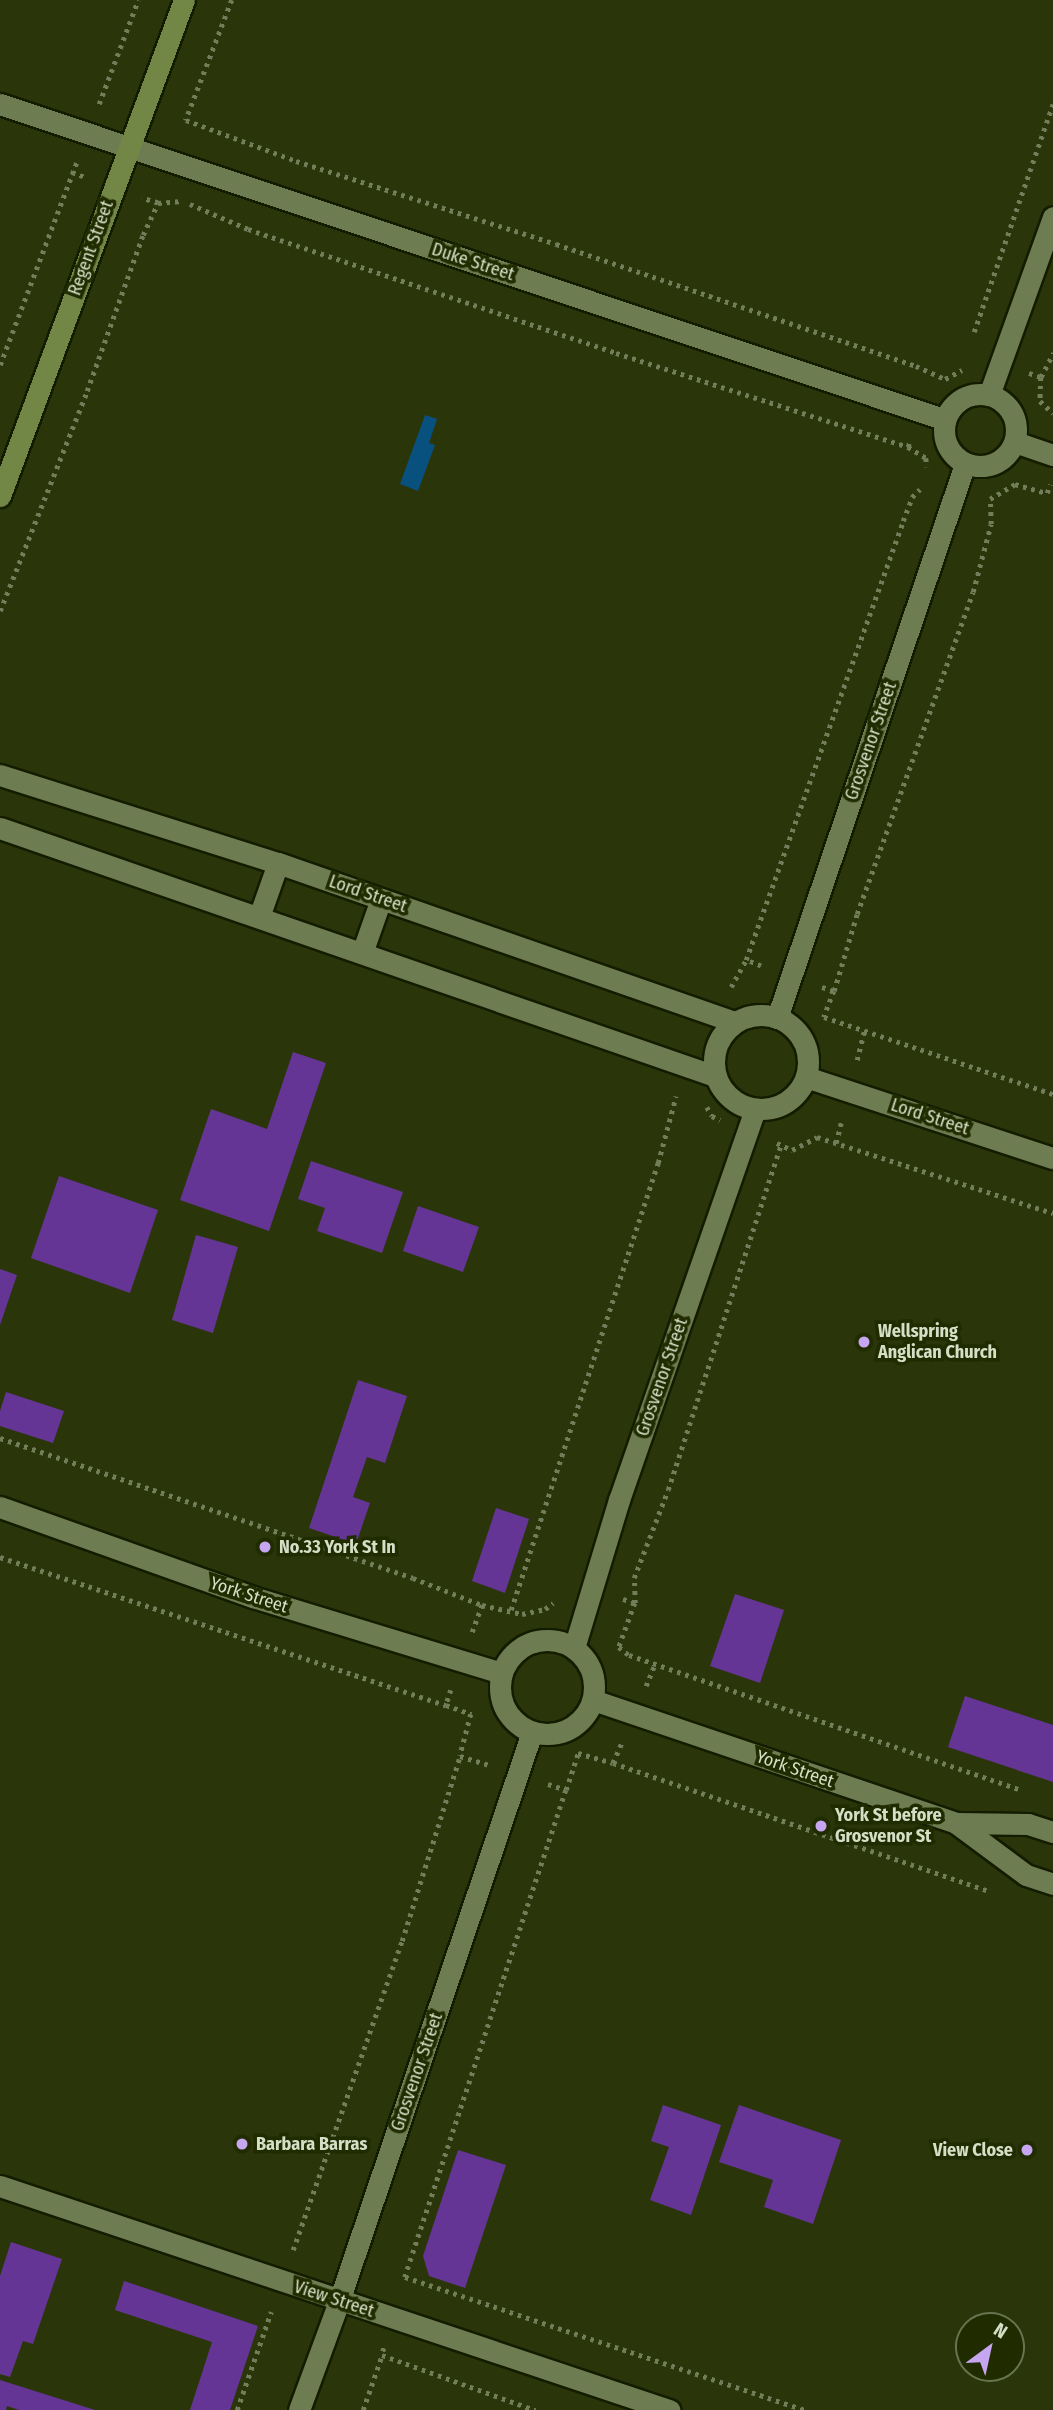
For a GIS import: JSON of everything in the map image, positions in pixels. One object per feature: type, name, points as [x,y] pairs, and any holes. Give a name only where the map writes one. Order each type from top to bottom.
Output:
[{"type":"street","name":"Regent Street","points":[[0,496],[184,0]]},
{"type":"street","name":"Duke Street","points":[[0,104],[946,420]]},
{"type":"street","points":[[989,395],[1053,217]]},
{"type":"street","points":[[989,395],[1009,408],[1015,418],[1014,442],[1009,453],[989,466],[965,464],[957,458],[946,440],[946,420],[958,402],[968,397],[989,395]]},
{"type":"street","points":[[1014,442],[1053,455]]},
{"type":"street","name":"Grosvenor Street","points":[[777,1018],[965,464]]},
{"type":"street","name":"Lord Street","points":[[0,775],[278,863],[734,1022]]},
{"type":"street","points":[[0,828],[715,1076]]},
{"type":"street","points":[[259,917],[278,863]]},
{"type":"street","points":[[362,953],[381,898]]},
{"type":"street","points":[[763,1014],[790,1024],[806,1047],[806,1077],[792,1098],[768,1109],[755,1109],[730,1098],[715,1076],[716,1045],[734,1022],[763,1014]]},
{"type":"street","name":"Lord Street","points":[[806,1077],[1053,1158]]},
{"type":"street","name":"Grosvenor Street","points":[[574,1648],[619,1500],[755,1109]]},
{"type":"street","name":"York Street","points":[[0,1507],[253,1597],[502,1673]]},
{"type":"street","points":[[553,1640],[574,1648],[585,1658],[592,1670],[593,1700],[576,1725],[547,1735],[532,1732],[519,1726],[502,1702],[499,1688],[502,1673],[508,1660],[532,1642],[553,1640]]},
{"type":"street","name":"York Street","points":[[593,1700],[956,1824],[1026,1875],[1053,1884]]},
{"type":"street","name":"Grosvenor Street","points":[[299,2410],[339,2301],[532,1732]]},
{"type":"street","name":"York Street","points":[[956,1824],[1028,1824],[1053,1832]]},
{"type":"street","name":"View Street","points":[[0,2186],[669,2410]]},
{"type":"path","points":[[0,365],[138,0]]},
{"type":"path","points":[[232,0],[186,120],[296,161],[556,244],[944,379],[961,371],[964,363]]},
{"type":"path","points":[[973,337],[1053,104]]},
{"type":"path","points":[[72,172],[158,203],[184,201],[261,233],[616,353],[908,447],[930,373]]},
{"type":"path","points":[[0,611],[87,391],[143,235],[158,203]]},
{"type":"path","points":[[1041,377],[1053,353]]},
{"type":"path","points":[[834,991],[824,1017],[1053,1094]]},
{"type":"path","points":[[511,1610],[658,1163],[679,1085]]},
{"type":"path","points":[[781,1145],[668,1490],[634,1578],[635,1603],[619,1647],[629,1656],[1027,1791]]},
{"type":"path","points":[[0,1438],[413,1578],[482,1605],[522,1614],[545,1609],[560,1597],[566,1582],[635,1603]]},
{"type":"path","points":[[0,1557],[471,1714],[402,1941],[237,2410]]},
{"type":"path","points":[[446,1705],[482,1605]]},
{"type":"path","points":[[613,1763],[655,1664]]},
{"type":"path","points":[[804,2410],[405,2277],[578,1753],[1001,1895]]},
{"type":"path","points":[[460,1756],[566,1790]]},
{"type":"path","points":[[363,2410],[382,2355]]},
{"type":"shaded area","points":[[293,1052],[326,1063],[269,1231],[180,1200],[211,1109],[267,1129]]},
{"type":"shaded area","points":[[311,1161],[403,1192],[382,1253],[317,1231],[325,1208],[298,1199]]},
{"type":"shaded area","points":[[59,1176],[158,1210],[130,1293],[31,1258]]},
{"type":"shaded area","points":[[418,1206],[479,1227],[463,1272],[403,1251]]},
{"type":"shaded area","points":[[196,1235],[238,1247],[213,1333],[172,1320]]},
{"type":"shaded area","points":[[0,1269],[17,1275],[0,1325]]},
{"type":"shaded area","points":[[358,1380],[407,1396],[385,1463],[367,1457],[353,1497],[370,1503],[356,1544],[309,1528]]},
{"type":"shaded area","points":[[6,1392],[64,1411],[53,1443],[0,1426],[0,1411]]},
{"type":"shaded area","points":[[496,1508],[529,1519],[505,1593],[472,1581]]},
{"type":"shaded area","points":[[735,1594],[784,1610],[760,1683],[710,1666]]},
{"type":"shaded area","points":[[965,1696],[1053,1725],[1053,1782],[948,1747]]},
{"type":"shaded area","points":[[663,2105],[721,2125],[691,2215],[650,2200],[669,2147],[651,2141]]},
{"type":"shaded area","points":[[739,2105],[841,2140],[813,2224],[764,2207],[773,2180],[719,2162]]},
{"type":"shaded area","points":[[458,2150],[506,2165],[465,2288],[429,2276],[423,2256]]},
{"type":"shaded area","points":[[11,2242],[62,2259],[33,2344],[23,2341],[10,2377],[0,2374],[0,2276]]},
{"type":"shaded area","points":[[124,2281],[258,2326],[230,2410],[190,2410],[212,2342],[115,2310]]},
{"type":"shaded area","points":[[0,2380],[95,2410],[19,2410],[7,2406],[6,2410],[0,2410]]},
{"type":"water","points":[[425,415],[437,419],[429,443],[435,445],[418,491],[400,484]]},
{"type":"place","name":"Wellspring Anglican Church","points":[[864,1342]]},
{"type":"place","name":"No.33 York St In","points":[[265,1547]]},
{"type":"place","name":"York St before Grosvenor St","points":[[821,1826]]},
{"type":"place","name":"Barbara Barras","points":[[242,2144]]},
{"type":"place","name":"View Close","points":[[1027,2150]]}]
